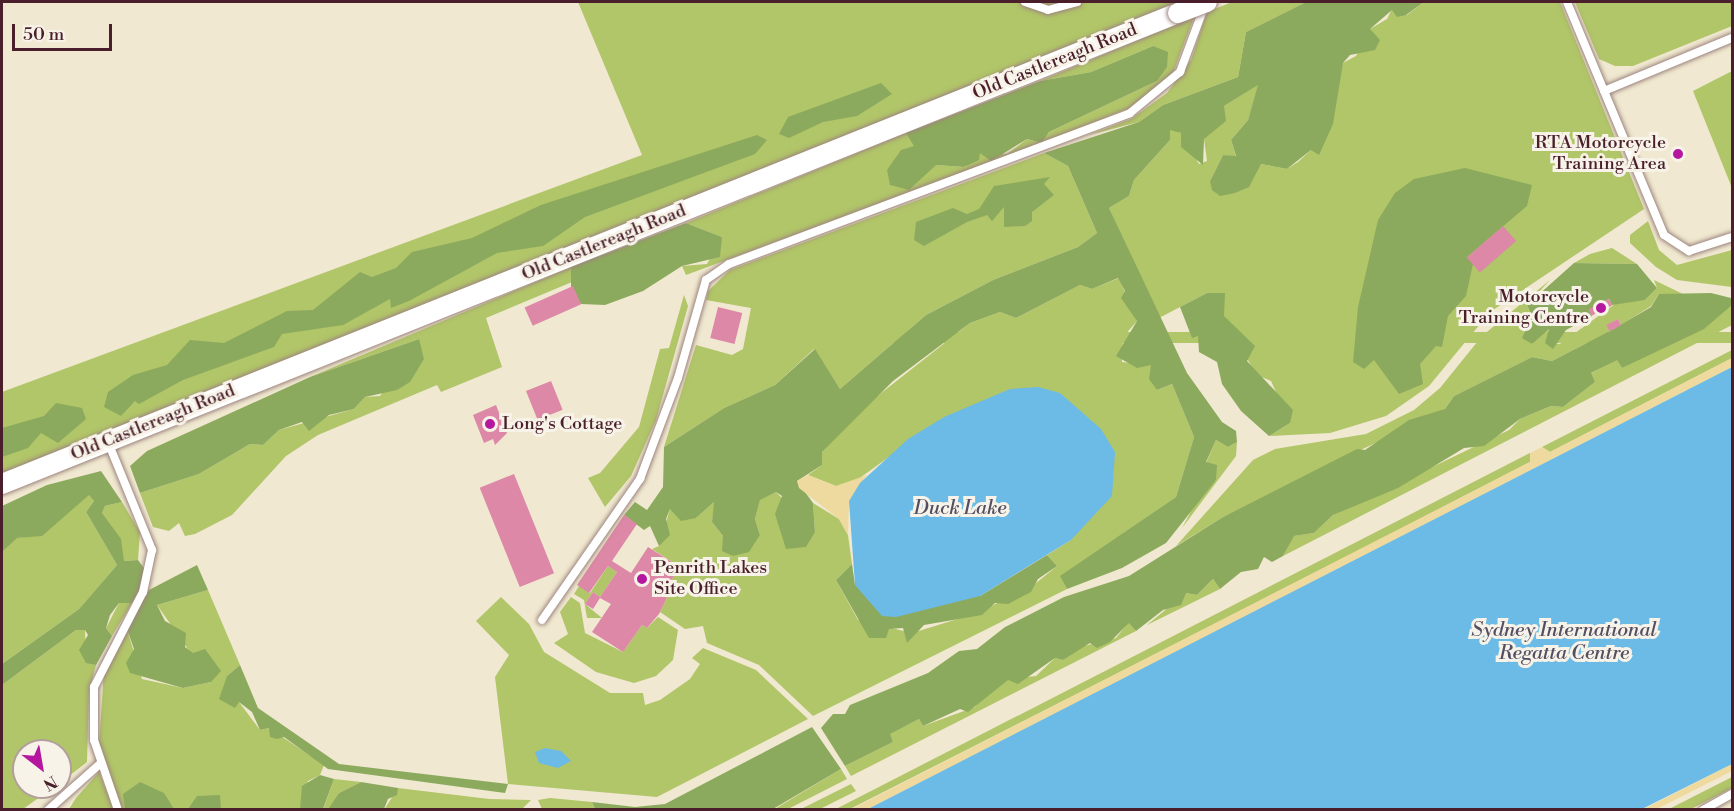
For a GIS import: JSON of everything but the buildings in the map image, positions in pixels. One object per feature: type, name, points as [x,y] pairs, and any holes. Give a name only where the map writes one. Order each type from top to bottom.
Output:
[{"type":"street","name":"Old Castlereagh Road","points":[[2,484],[1207,2]]},
{"type":"lane","points":[[1025,2],[1048,10],[1077,2]]},
{"type":"lane","points":[[542,620],[640,479],[678,378],[706,280],[729,264],[1130,113],[1180,72],[1207,2]]},
{"type":"lane","points":[[1567,2],[1669,242],[1698,250],[1732,237]]},
{"type":"lane","points":[[1604,91],[1732,38]]},
{"type":"lane","points":[[108,442],[147,532],[152,559],[143,592],[94,687],[94,740],[118,810]]},
{"type":"lane","points":[[48,810],[101,763]]},
{"type":"lane","points":[[1703,810],[1732,795]]},
{"type":"green space","points":[[578,2],[1185,2],[2,473],[2,392],[642,155]]},
{"type":"green space","points":[[1232,2],[1306,2],[1246,32],[1238,77],[1163,105],[1139,122],[1089,135],[1131,119],[1167,93],[1191,60],[1207,12]]},
{"type":"green space","points":[[1306,2],[1424,2],[1406,15],[1397,17],[1392,10],[1370,29],[1380,40],[1375,50],[1350,55],[1343,63],[1333,124],[1319,155],[1311,150],[1287,169],[1261,164],[1249,187],[1235,193],[1220,196],[1212,190],[1210,181],[1223,155],[1236,156],[1231,140],[1248,120],[1258,85],[1224,106],[1226,121],[1204,139],[1203,165],[1181,147],[1181,133],[1170,130],[1170,140],[1134,180],[1129,196],[1109,208],[1187,373],[1222,422],[1236,431],[1237,442],[1228,447],[1216,440],[1206,462],[1217,465],[1216,480],[1166,543],[1122,568],[1067,589],[1060,576],[1176,497],[1194,437],[1172,384],[1157,390],[1149,379],[1151,365],[1137,368],[1116,356],[1137,321],[1121,298],[1125,291],[1118,278],[1092,289],[1080,285],[1016,318],[1000,312],[970,323],[893,381],[822,452],[822,465],[797,481],[813,503],[815,532],[806,547],[786,549],[775,514],[782,496],[776,492],[760,500],[755,519],[760,535],[749,552],[733,556],[722,551],[723,536],[712,522],[714,502],[696,518],[681,521],[670,509],[666,519],[670,535],[659,546],[650,526],[644,530],[624,515],[635,502],[647,510],[663,487],[664,447],[724,408],[775,385],[815,349],[840,389],[926,315],[993,280],[1078,247],[1097,233],[1068,166],[1044,153],[1139,122],[1163,105],[1238,77],[1246,32]]},
{"type":"green space","points":[[1424,2],[1560,2],[1644,209],[1490,312],[1429,386],[1386,416],[1330,433],[1269,436],[1290,423],[1271,381],[1257,375],[1207,293],[1157,319],[1109,208],[1129,196],[1134,180],[1170,140],[1170,129],[1181,133],[1199,164],[1207,161],[1204,139],[1224,106],[1259,84],[1248,120],[1231,140],[1236,157],[1223,155],[1210,181],[1249,179],[1261,164],[1287,169],[1298,162],[1311,150],[1343,63],[1356,56],[1370,29],[1387,19],[1392,9],[1407,15]]},
{"type":"green space","points":[[1575,2],[1732,2],[1732,26],[1633,66],[1615,66],[1599,59]]},
{"type":"green space","points":[[1194,17],[1173,73],[1130,108],[1042,143],[1049,132],[1157,81],[1153,46],[1091,72],[1040,81]]},
{"type":"green space","points":[[1153,46],[1168,52],[1167,67],[1157,81],[1049,132],[1042,143],[1027,139],[991,161],[980,153],[979,160],[964,167],[936,165],[909,190],[890,185],[887,170],[901,150],[914,146],[906,133],[1040,81],[1091,72]]},
{"type":"green space","points":[[1732,71],[1732,188],[1693,91]]},
{"type":"green space","points":[[881,83],[892,94],[857,116],[823,122],[789,138],[779,134],[788,117]]},
{"type":"green space","points":[[906,133],[936,165],[965,167],[980,153],[1007,154],[1027,139],[1042,143],[686,275],[682,266],[707,264],[722,237],[686,223]]},
{"type":"green space","points":[[757,135],[767,140],[755,154],[585,217],[543,246],[497,253],[409,301],[391,308],[390,299],[343,325],[282,334],[274,347],[183,380],[139,404],[135,401],[121,416],[104,407],[108,392],[133,375],[167,365],[190,340],[224,343],[287,311],[313,310],[360,272],[372,277],[396,268],[412,252],[472,238],[541,205]]},
{"type":"green space","points":[[1044,153],[1068,166],[1097,233],[1078,247],[993,280],[926,315],[840,389],[814,349],[775,385],[724,408],[664,447],[696,345],[732,355],[743,349],[751,308],[706,300],[708,291],[730,270]]},
{"type":"green space","points":[[1465,168],[1532,185],[1527,206],[1467,257],[1473,264],[1466,296],[1448,316],[1442,347],[1436,346],[1420,364],[1423,384],[1399,394],[1374,360],[1364,369],[1353,362],[1358,307],[1378,220],[1395,193],[1414,179]]},
{"type":"green space","points":[[1050,177],[1044,184],[1054,195],[1032,212],[1032,221],[1025,226],[1004,227],[1004,207],[992,221],[987,215],[967,222],[924,246],[914,240],[916,222],[953,208],[967,214],[979,209],[994,186]]},
{"type":"green space","points":[[1648,221],[1659,250],[1677,265],[1732,250],[1732,287],[1677,280],[1656,267],[1630,243],[1630,235]]},
{"type":"green space","points":[[686,223],[722,237],[720,257],[682,266],[643,291],[605,305],[581,304],[571,292],[571,267]]},
{"type":"green space","points":[[1612,248],[1637,264],[1574,263],[1590,254]]},
{"type":"green space","points":[[1574,263],[1637,264],[1657,288],[1645,300],[1612,305],[1609,299],[1589,310],[1592,316],[1566,330],[1553,349],[1545,343],[1549,329],[1532,344],[1522,338],[1532,316],[1527,305]]},
{"type":"green space","points":[[571,267],[572,282],[486,318],[502,367],[441,392],[437,385],[318,435],[286,456],[232,515],[195,534],[185,536],[179,523],[169,531],[153,527],[140,493],[199,474],[250,444],[263,445],[279,430],[354,409],[365,397],[380,396],[419,339],[310,377]]},
{"type":"green space","points":[[1119,278],[1137,321],[1123,337],[1122,362],[1151,365],[1157,390],[1172,384],[1194,437],[1176,497],[1061,576],[1067,589],[813,716],[759,665],[707,643],[703,626],[685,629],[660,612],[667,598],[662,594],[680,567],[652,549],[659,546],[670,509],[696,518],[715,501],[712,522],[723,536],[760,535],[755,519],[760,499],[776,492],[815,532],[813,503],[839,519],[848,535],[852,564],[836,580],[858,620],[912,633],[974,614],[1030,588],[1057,566],[1047,555],[1071,540],[944,417],[857,480],[836,486],[808,475],[822,465],[822,452],[856,413],[970,323],[1000,312],[1016,318],[1080,285],[1092,289]]},
{"type":"green space","points":[[1550,280],[1527,305],[1532,316],[1524,332],[1532,344],[1549,329],[1545,343],[1560,344],[1619,301],[1645,300],[1657,288],[1654,280],[1685,295],[1659,294],[1651,306],[1621,325],[1618,319],[1607,325],[1610,331],[1552,361],[1532,357],[1454,396],[1445,409],[1223,517],[1176,546],[1253,460],[1275,449],[1366,434],[1414,410],[1440,388],[1482,336]]},
{"type":"green space","points":[[1207,293],[1225,293],[1224,316],[1255,346],[1247,361],[1293,410],[1290,423],[1269,436],[1241,411],[1222,384],[1217,362],[1199,352],[1198,336],[1192,338],[1180,307]]},
{"type":"green space","points":[[1711,293],[1731,298],[1732,305],[1704,329],[1622,368],[1617,360],[1591,373],[1595,382],[1563,407],[1551,406],[1520,419],[1484,446],[1464,448],[1398,488],[1333,515],[1314,533],[1294,536],[1283,556],[1272,562],[1264,557],[1258,569],[1241,572],[1220,589],[1213,579],[1197,595],[1186,593],[1181,605],[1163,610],[1136,631],[1129,623],[1110,642],[1097,648],[1090,643],[1063,660],[1055,658],[1018,684],[1008,680],[968,712],[960,709],[923,726],[919,719],[890,734],[893,742],[845,766],[821,728],[833,714],[845,714],[850,705],[928,673],[959,651],[977,649],[1005,627],[1064,597],[1129,576],[1223,517],[1357,449],[1365,450],[1409,420],[1445,409],[1454,396],[1532,357],[1552,361],[1610,331],[1651,307],[1659,294]]},
{"type":"green space","points":[[684,295],[688,306],[656,420],[631,476],[605,507],[588,478],[600,473],[639,427],[660,349],[669,348]]},
{"type":"green space","points":[[1732,305],[1732,325],[1283,556],[1293,536],[1314,533],[1333,515],[1509,430],[1520,419],[1551,406],[1563,407],[1595,382],[1590,374],[1617,359],[1622,368]]},
{"type":"green space","points":[[746,332],[1732,332],[1732,343],[746,343]]},
{"type":"green space","points":[[419,339],[424,359],[410,382],[397,390],[365,397],[354,409],[329,415],[309,431],[302,422],[279,430],[263,445],[250,444],[199,474],[140,493],[130,466],[147,451],[310,377]]},
{"type":"green space","points":[[1732,350],[1732,358],[1550,452],[1542,447]]},
{"type":"green space","points":[[56,403],[82,408],[86,419],[58,443],[41,433],[28,448],[2,457],[2,428],[44,416]]},
{"type":"green space","points":[[1216,440],[1228,447],[1237,442],[1236,456],[1182,528],[1202,491],[1216,480],[1206,463]]},
{"type":"green space","points":[[1530,453],[1530,462],[1325,568],[850,809],[834,810]]},
{"type":"green space","points":[[101,471],[122,502],[105,506],[102,513],[121,539],[124,561],[138,560],[146,571],[141,587],[132,603],[119,603],[110,615],[106,628],[112,636],[96,665],[86,663],[79,650],[88,635],[85,630],[76,630],[2,685],[2,664],[79,609],[117,565],[86,512],[94,501],[89,495],[42,536],[17,538],[2,552],[2,506],[47,485]]},
{"type":"green space","points":[[89,494],[94,501],[86,512],[117,565],[79,609],[2,664],[2,552],[16,538],[42,535]]},
{"type":"green space","points":[[122,502],[140,532],[138,560],[124,561],[102,513],[105,506]]},
{"type":"green space","points":[[1047,555],[1057,566],[1038,579],[1031,592],[1008,604],[995,603],[982,615],[924,625],[907,643],[903,628],[889,629],[886,638],[869,638],[836,580],[852,564],[855,585],[980,596]]},
{"type":"green space","points":[[197,565],[208,590],[157,605],[165,621],[186,633],[185,647],[193,653],[205,649],[221,671],[211,682],[183,688],[130,673],[126,663],[134,649],[127,629],[149,590]]},
{"type":"green space","points":[[608,566],[617,572],[600,597],[593,592],[585,604],[602,618],[587,618],[584,600],[574,594],[579,586],[590,593]]},
{"type":"green space","points":[[1213,579],[1220,589],[1147,625],[1186,593],[1197,595]]},
{"type":"green space","points":[[208,590],[240,665],[227,676],[239,702],[260,730],[269,728],[324,765],[320,775],[308,781],[300,809],[122,810],[99,745],[104,670],[127,629],[142,679],[183,688],[211,682],[157,605]]},
{"type":"green space","points":[[501,597],[529,624],[544,652],[610,693],[643,693],[645,705],[660,700],[690,679],[700,664],[692,658],[703,648],[756,670],[808,719],[657,797],[508,784],[495,677],[509,655],[476,621]]},
{"type":"green space","points":[[571,597],[580,603],[585,633],[623,652],[642,625],[647,628],[658,617],[678,630],[673,660],[656,676],[634,683],[596,672],[554,643],[568,634],[560,612]]},
{"type":"green space","points":[[119,603],[132,603],[112,636],[106,628]]},
{"type":"green space","points":[[1129,622],[1136,631],[851,776],[845,766],[893,742],[889,734],[919,719],[923,726],[975,707],[985,693],[1008,679],[1036,676],[1055,658],[1063,660],[1080,647],[1116,638]]},
{"type":"green space","points":[[85,629],[86,662],[96,665],[89,691],[87,762],[72,774],[72,739],[12,739],[12,799],[37,799],[23,809],[2,810],[2,685],[76,630]]},
{"type":"green space","points":[[240,665],[258,708],[339,764],[508,784],[505,793],[328,769],[284,737],[277,739],[270,737],[269,728],[260,730],[252,712],[239,702],[235,708],[219,699],[227,676]]},
{"type":"green space","points":[[812,727],[841,769],[773,809],[595,809],[592,802],[635,807],[665,804]]},
{"type":"green space","points":[[841,769],[847,779],[788,809],[773,810]]},
{"type":"green space","points":[[99,772],[114,809],[69,809],[76,798]]},
{"type":"green space","points":[[320,775],[334,779],[323,809],[300,809],[302,786]]},
{"type":"green space","points":[[1732,777],[1732,788],[1691,809],[1669,809]]},
{"type":"green space","points":[[334,779],[361,782],[339,793],[330,809],[323,810]]},
{"type":"green space","points":[[140,782],[164,793],[174,809],[125,809],[123,794]]},
{"type":"green space","points":[[361,782],[398,788],[397,795],[388,799],[384,809],[329,808],[339,793]]},
{"type":"green space","points":[[851,784],[856,791],[820,809],[801,809]]},
{"type":"green space","points":[[398,788],[489,799],[531,800],[521,810],[384,810]]},
{"type":"green space","points":[[220,795],[221,809],[188,809],[197,796]]},
{"type":"green space","points":[[550,798],[592,802],[595,809],[542,809],[538,800]]},
{"type":"sand","points":[[1732,358],[1732,367],[1073,705],[868,809],[850,810],[1530,462],[1530,453],[1542,447],[1550,452]]},
{"type":"sand","points":[[808,475],[836,486],[867,475],[849,501],[848,535],[839,519],[799,488],[797,481]]},
{"type":"sand","points":[[1732,764],[1732,771],[1657,809],[1642,810]]},
{"type":"water","name":"Sydney International Regatta Centre","points":[[1732,367],[1732,764],[1642,809],[868,809]]},
{"type":"water","name":"Duck Lake","points":[[1038,387],[1060,393],[1101,429],[1115,452],[1112,496],[1071,540],[980,596],[896,617],[882,616],[855,585],[849,501],[860,483],[908,439],[944,417],[1010,389]]},
{"type":"water","points":[[545,748],[561,751],[571,761],[558,768],[539,763],[535,752]]},
{"type":"place","name":"RTA Motorcycle Training Area","points":[[1678,154]]},
{"type":"place","name":"Motorcycle Training Centre","points":[[1601,308]]},
{"type":"place","name":"Long's Cottage","points":[[490,424]]},
{"type":"place","name":"Penrith Lakes Site Office","points":[[642,579]]}]
